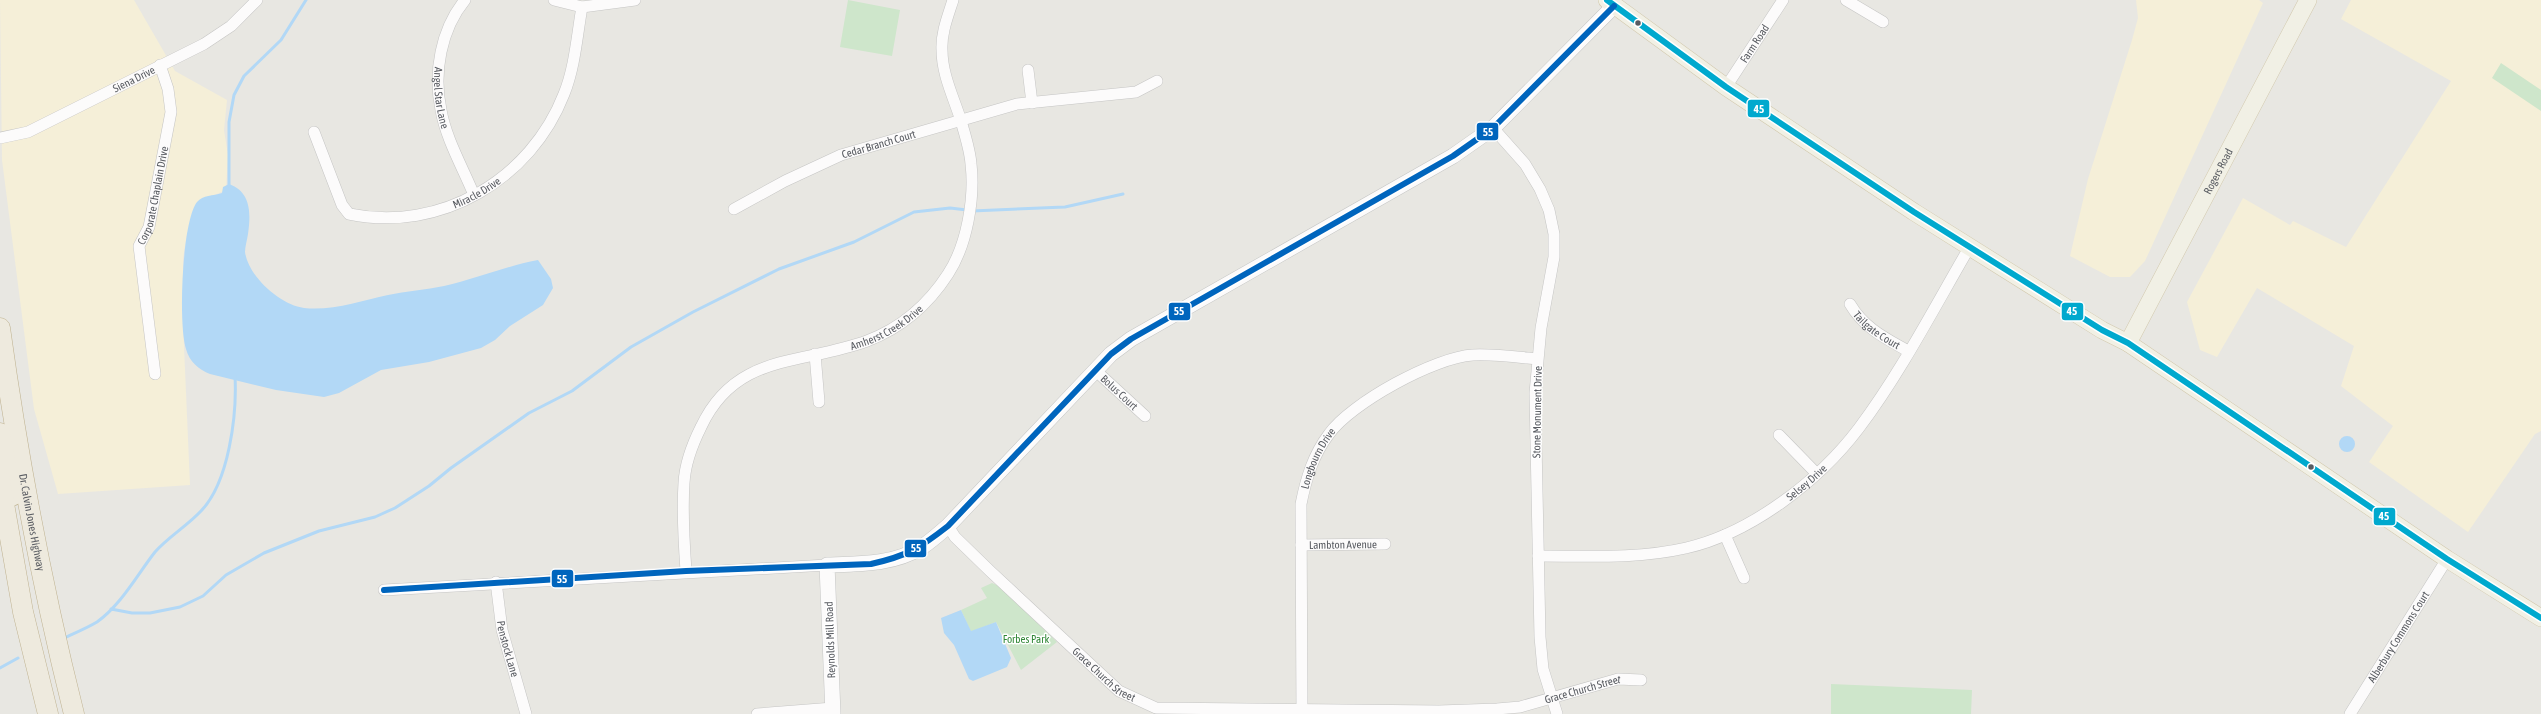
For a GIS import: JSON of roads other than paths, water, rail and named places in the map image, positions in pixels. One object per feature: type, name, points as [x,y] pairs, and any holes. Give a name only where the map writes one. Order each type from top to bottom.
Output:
[{"type":"highway","name":"Dr. Calvin Jones Highway","points":[[0,328],[13,422],[48,613],[74,712]]},
{"type":"highway","points":[[0,433],[19,532],[25,539],[35,540]]},
{"type":"highway","name":"Dr. Calvin Jones Highway","points":[[0,481],[24,612],[48,714]]},
{"type":"highway","points":[[16,568],[26,568],[30,573],[45,636],[74,712]]},
{"type":"main road","name":"Rogers Road","points":[[2128,343],[2305,1]]},
{"type":"main road","points":[[1611,3],[1726,87],[1969,248],[2102,330],[2128,343],[2446,559],[2541,618]]},
{"type":"street","name":"Siena Drive","points":[[0,138],[28,132],[204,44],[230,26],[257,0]]},
{"type":"street","name":"Angel Star Lane","points":[[465,0],[452,18],[444,40],[438,87],[444,120],[474,195]]},
{"type":"street","points":[[554,0],[582,7],[635,0]]},
{"type":"street","name":"Amherst Creek Drive","points":[[686,571],[684,482],[690,449],[708,412],[730,386],[754,371],[866,341],[898,326],[926,304],[949,273],[961,243],[970,205],[971,164],[961,120],[944,68],[942,49],[944,27],[953,0]]},
{"type":"street","name":"Farm Road","points":[[1726,87],[1783,0]]},
{"type":"street","points":[[1846,0],[1883,22]]},
{"type":"street","points":[[384,590],[686,571],[872,564],[900,558],[922,547],[948,526],[1095,370],[1131,339],[1414,180],[1453,156],[1493,128],[1611,3]]},
{"type":"street","name":"Miracle Drive","points":[[314,132],[342,205],[350,214],[378,217],[428,214],[460,203],[514,168],[536,144],[554,117],[567,86],[582,7]]},
{"type":"street","name":"Corporate Chaplain Drive","points":[[155,374],[139,246],[149,227],[172,112],[168,89],[160,65]]},
{"type":"street","points":[[1028,70],[1032,103]]},
{"type":"street","name":"Cedar Branch Court","points":[[734,209],[785,181],[841,155],[1017,104],[1136,92],[1157,81]]},
{"type":"street","name":"Stone Monument Drive","points":[[1493,128],[1525,164],[1540,189],[1550,216],[1554,234],[1554,257],[1537,359],[1535,393],[1540,637],[1544,668],[1551,699],[1557,714]]},
{"type":"street","name":"Selsey Drive","points":[[1538,556],[1656,553],[1686,548],[1725,535],[1757,518],[1793,494],[1816,473],[1858,429],[1908,351],[1969,248]]},
{"type":"street","name":"Tailgate Court","points":[[1850,304],[1858,318],[1870,328],[1908,351]]},
{"type":"street","points":[[815,354],[819,402]]},
{"type":"street","name":"Longbourn Drive","points":[[1302,712],[1301,504],[1305,482],[1317,452],[1330,433],[1347,416],[1423,368],[1473,355],[1537,359]]},
{"type":"street","name":"Bolus Court","points":[[1095,370],[1144,416]]},
{"type":"street","points":[[1778,435],[1816,473]]},
{"type":"street","name":"Grace Church Street","points":[[948,526],[955,537],[985,566],[1119,691],[1155,711],[1439,713],[1520,706],[1551,699],[1618,679],[1641,680]]},
{"type":"street","points":[[1725,535],[1744,578]]},
{"type":"street","name":"Lambton Avenue","points":[[1301,545],[1385,544]]},
{"type":"street","name":"Alberbury Commons Court","points":[[2350,714],[2446,559]]},
{"type":"street","name":"Reynolds Mill Road","points":[[827,565],[833,711]]},
{"type":"street","name":"Penstock Lane","points":[[496,582],[502,630],[526,714]]},
{"type":"street","points":[[757,714],[833,711]]},
{"type":"water","points":[[229,184],[242,192],[248,204],[249,226],[245,252],[247,261],[252,270],[267,288],[285,301],[295,306],[315,309],[336,307],[395,294],[444,286],[538,260],[551,279],[553,288],[543,305],[510,326],[495,340],[481,348],[429,362],[381,370],[339,393],[324,397],[276,390],[210,374],[195,364],[189,357],[186,349],[182,319],[185,251],[192,213],[197,202],[205,197],[222,193],[223,187]]},
{"type":"water","points":[[2344,436],[2350,436],[2355,441],[2353,450],[2350,452],[2344,452],[2339,447],[2339,441]]},
{"type":"water","points":[[961,610],[971,631],[996,622],[1011,658],[1007,667],[973,681],[969,679],[954,645],[944,633],[941,618]]},
{"type":"waterway","points":[[229,186],[229,122],[234,95],[244,76],[281,40],[306,0]]},
{"type":"waterway","points":[[972,211],[1065,207],[1123,194]]},
{"type":"waterway","points":[[111,609],[132,613],[150,613],[180,607],[203,596],[226,575],[264,553],[319,531],[375,517],[395,508],[429,486],[451,468],[529,413],[572,391],[631,347],[693,312],[779,269],[854,242],[914,212],[950,208],[967,210]]},
{"type":"waterway","points":[[64,638],[97,622],[106,615],[114,607],[155,552],[196,516],[211,498],[225,466],[233,428],[235,376]]},
{"type":"waterway","points":[[0,668],[18,658]]},
{"type":"park label","name":"Forbes Park","points":[[1026,639]]}]
